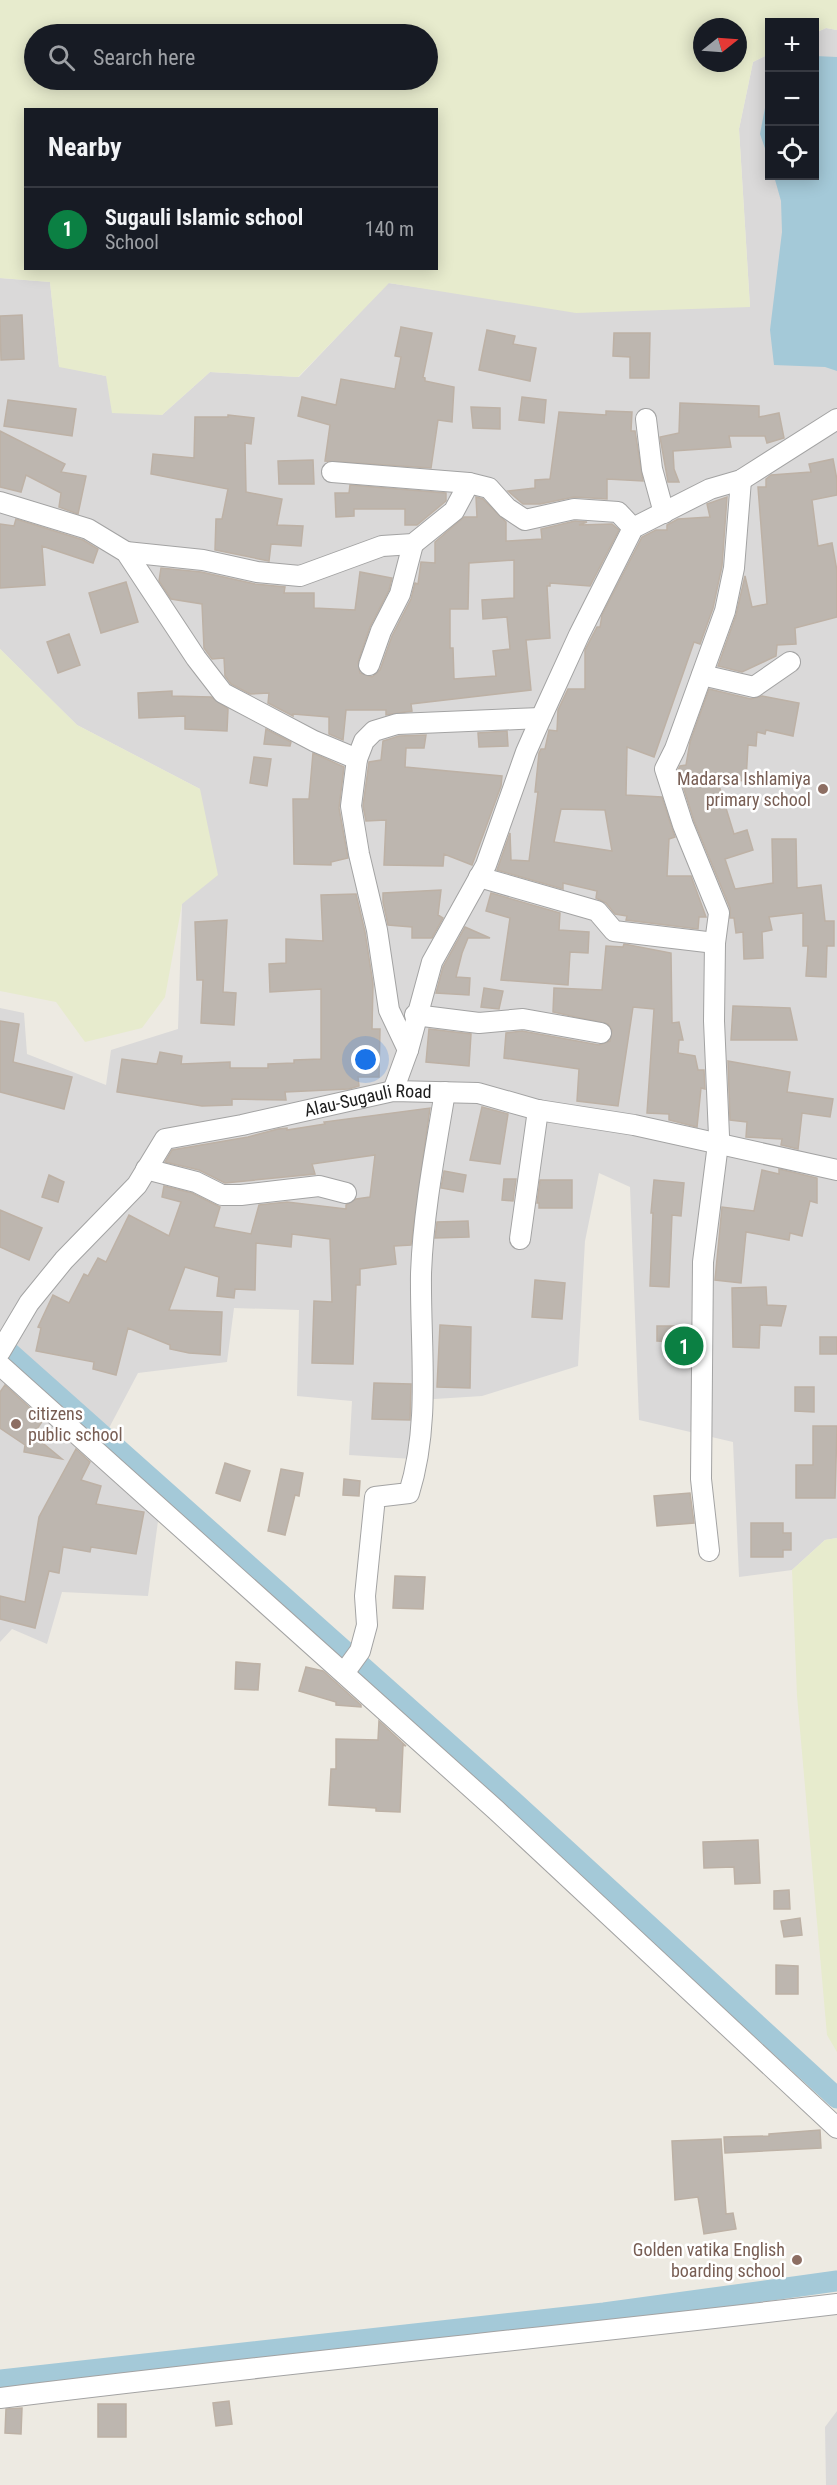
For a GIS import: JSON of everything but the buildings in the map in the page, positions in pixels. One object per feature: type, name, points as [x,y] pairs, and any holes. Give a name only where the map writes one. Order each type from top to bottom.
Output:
[{"type":"street","points":[[646,419],[652,469],[664,513]]},
{"type":"street","points":[[393,1091],[408,1050],[415,1016],[432,962],[486,865],[541,718],[579,635],[633,528],[710,489],[741,480],[837,419]]},
{"type":"street","points":[[332,472],[470,483],[489,488],[507,508],[525,520],[574,509],[618,512],[633,528]]},
{"type":"street","points":[[709,1551],[701,1479],[703,1262],[718,1144],[714,1021],[715,943],[719,913],[683,825],[665,769],[675,749],[725,610],[734,568],[741,480]]},
{"type":"street","points":[[0,502],[88,529],[126,552],[203,560],[257,572],[300,576],[382,546],[412,544],[454,512],[470,483]]},
{"type":"street","points":[[369,665],[381,631],[400,594],[412,544]]},
{"type":"street","points":[[126,552],[196,658],[223,693],[314,741],[357,759]]},
{"type":"street","points":[[702,675],[754,687],[790,662]]},
{"type":"street","points":[[408,1050],[389,1010],[377,930],[359,854],[351,806],[357,759],[364,741],[374,731],[398,724],[541,718]]},
{"type":"street","points":[[479,877],[597,911],[614,931],[715,943]]},
{"type":"street","points":[[415,1016],[479,1023],[523,1019],[601,1033]]},
{"type":"street","name":"Alau-Sugauli Road","points":[[3,1347],[36,1294],[64,1260],[137,1185],[165,1139],[242,1125],[393,1091],[478,1093],[538,1110],[634,1125],[837,1170]]},
{"type":"street","points":[[344,1673],[360,1651],[367,1625],[365,1596],[375,1497],[409,1493],[417,1468],[421,1440],[422,1272],[431,1174],[445,1092]]},
{"type":"street","points":[[520,1239],[538,1110]]},
{"type":"street","points":[[146,1169],[196,1182],[222,1195],[318,1186],[346,1193]]},
{"type":"street","points":[[0,1365],[496,1810],[837,2128]]},
{"type":"street","points":[[0,2398],[164,2377],[614,2331],[837,2304]]},
{"type":"shaded area","points":[[826,28],[837,30],[837,1538],[825,1540],[792,1570],[739,1577],[733,1442],[639,1420],[630,1187],[599,1173],[585,1241],[578,1366],[482,1396],[419,1400],[413,1459],[349,1455],[352,1401],[297,1396],[299,1310],[234,1308],[227,1362],[138,1373],[109,1428],[160,1506],[148,1596],[62,1592],[47,1644],[12,1629],[0,1642],[0,1008],[24,1013],[27,1054],[106,1085],[111,1050],[178,1029],[182,904],[200,789],[77,725],[0,649],[0,278],[50,282],[59,366],[106,376],[162,415],[210,372],[299,377],[388,283],[465,294],[750,307],[739,129],[753,62],[765,56],[765,180],[819,180],[819,31]]},
{"type":"shaded area","points":[[837,2411],[837,2485],[826,2485],[825,2427]]},
{"type":"green space","points":[[0,0],[837,0],[837,30],[826,28],[819,31],[819,18],[765,18],[765,56],[753,62],[739,129],[750,307],[576,313],[389,283],[298,377],[210,372],[162,415],[112,413],[106,376],[59,367],[50,282],[0,278]]},
{"type":"green space","points":[[0,649],[77,725],[200,789],[218,875],[182,904],[165,997],[142,1028],[85,1042],[56,1002],[0,991]]},
{"type":"green space","points":[[837,1538],[837,2052],[827,2035],[797,1696],[792,1570],[825,1540]]},
{"type":"water","points":[[819,56],[837,57],[837,371],[825,367],[774,365],[770,330],[782,232],[781,201],[775,180],[819,180]]},
{"type":"water","points":[[765,108],[765,148],[760,134]]},
{"type":"waterway","points":[[0,1344],[512,1800],[837,2098]]},
{"type":"waterway","points":[[0,2380],[604,2313],[837,2281]]},
{"type":"place","name":"Madarsa Ishlamiya primary school","points":[[823,789]]},
{"type":"place","name":"Sugauli Islamic school","points":[[684,1346]]},
{"type":"place","name":"citizens public school","points":[[16,1424]]},
{"type":"place","name":"Golden vatika English boarding school","points":[[797,2260]]}]
